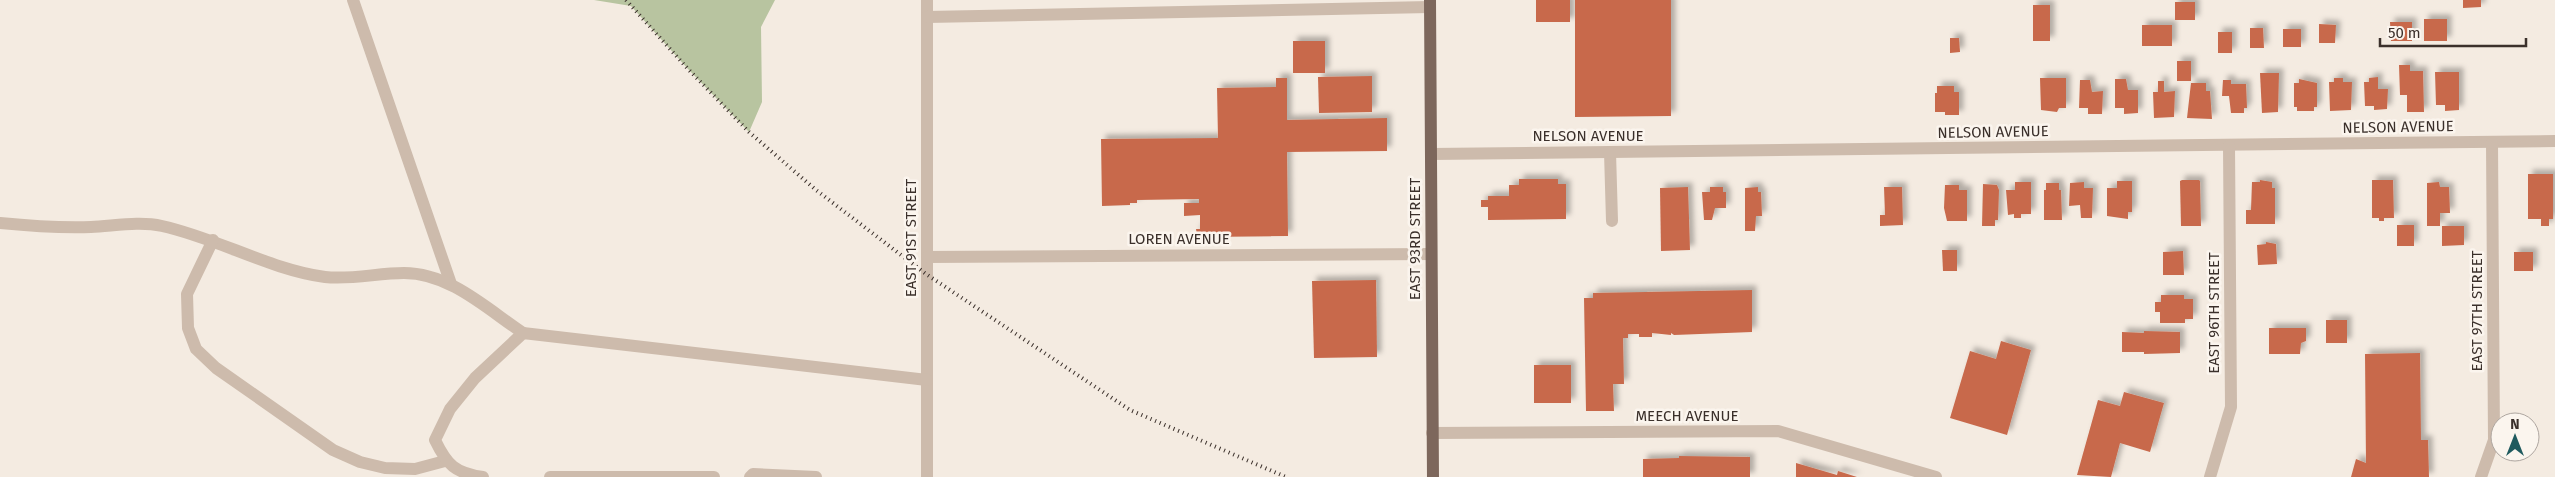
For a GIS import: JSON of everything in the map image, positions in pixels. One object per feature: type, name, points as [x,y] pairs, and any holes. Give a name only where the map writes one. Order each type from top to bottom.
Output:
[{"type":"main road","name":"EAST 93RD STREET","points":[[1430,3],[1433,477]]},
{"type":"street","points":[[353,0],[450,284]]},
{"type":"street","name":"EAST 91ST STREET","points":[[926,0],[927,477]]},
{"type":"street","points":[[926,17],[1430,3]]},
{"type":"street","name":"NELSON AVENUE","points":[[1430,154],[2555,142]]},
{"type":"street","name":"EAST 97TH STREET","points":[[2481,477],[2494,440],[2492,143]]},
{"type":"street","name":"EAST 96TH STREET","points":[[2210,477],[2231,408],[2229,146]]},
{"type":"street","points":[[1610,152],[1612,221]]},
{"type":"street","points":[[0,223],[37,227],[151,225],[213,240],[288,268],[325,277],[364,277],[404,273],[430,275],[450,284],[523,333],[927,380]]},
{"type":"street","points":[[213,240],[187,294],[188,328],[196,349],[216,368],[333,450],[360,462],[386,468],[415,469],[445,461]]},
{"type":"street","name":"LOREN AVENUE","points":[[928,257],[1431,254]]},
{"type":"street","points":[[483,477],[464,474],[445,461],[435,440],[450,409],[475,378],[523,333]]},
{"type":"street","name":"MEECH AVENUE","points":[[1432,433],[1778,432],[1936,477]]},
{"type":"street","points":[[750,477],[753,474],[816,477]]},
{"type":"street","points":[[550,477],[714,477]]},
{"type":"green space","points":[[594,0],[775,0],[761,27],[762,102],[749,132],[631,6]]},
{"type":"building","points":[[1536,0],[1570,0],[1570,22],[1536,22]]},
{"type":"building","points":[[1575,0],[1671,0],[1671,116],[1575,117]]},
{"type":"building","points":[[2463,0],[2481,0],[2481,7],[2463,8]]},
{"type":"building","points":[[2175,2],[2195,2],[2195,20],[2175,20]]},
{"type":"building","points":[[2033,5],[2050,5],[2050,41],[2033,41]]},
{"type":"building","points":[[2424,19],[2447,19],[2447,41],[2424,41]]},
{"type":"building","points":[[2390,22],[2412,22],[2412,41],[2391,41]]},
{"type":"building","points":[[2319,24],[2336,25],[2335,43],[2319,43]]},
{"type":"building","points":[[2142,25],[2172,25],[2172,46],[2142,46]]},
{"type":"building","points":[[2250,28],[2263,28],[2264,48],[2250,48]]},
{"type":"building","points":[[2283,29],[2301,29],[2301,47],[2283,47]]},
{"type":"building","points":[[2218,32],[2232,32],[2232,53],[2218,53]]},
{"type":"building","points":[[1950,38],[1959,38],[1960,52],[1950,53]]},
{"type":"building","points":[[1293,41],[1325,41],[1325,73],[1293,73]]},
{"type":"building","points":[[2177,61],[2191,61],[2191,81],[2177,81]]},
{"type":"building","points":[[2399,65],[2410,65],[2410,71],[2423,71],[2424,112],[2407,112],[2407,95],[2400,95]]},
{"type":"building","points":[[2435,72],[2459,72],[2459,110],[2445,111],[2445,105],[2436,105]]},
{"type":"building","points":[[2260,73],[2279,73],[2278,112],[2262,113]]},
{"type":"building","points":[[1372,76],[1372,112],[1319,113],[1318,77]]},
{"type":"building","points":[[2378,77],[2378,89],[2388,89],[2387,109],[2374,110],[2374,106],[2365,106],[2364,82],[2369,82],[2369,78]]},
{"type":"building","points":[[1276,78],[1287,78],[1287,120],[1387,118],[1387,151],[1287,152],[1288,236],[1200,237],[1197,235],[1196,229],[1200,229],[1200,215],[1184,216],[1184,203],[1199,203],[1199,199],[1137,200],[1137,203],[1130,203],[1130,205],[1102,206],[1101,139],[1218,138],[1217,88],[1276,87]]},
{"type":"building","points":[[2040,78],[2066,78],[2066,108],[2059,108],[2057,112],[2041,110]]},
{"type":"building","points":[[2334,78],[2343,78],[2343,82],[2352,82],[2351,110],[2330,111],[2329,82],[2334,82]]},
{"type":"building","points":[[2115,79],[2126,79],[2128,90],[2138,90],[2138,113],[2124,114],[2124,108],[2115,108]]},
{"type":"building","points":[[2299,79],[2317,83],[2317,107],[2314,107],[2314,111],[2297,111],[2297,107],[2294,107],[2294,83],[2299,83]]},
{"type":"building","points":[[2080,80],[2090,80],[2092,92],[2103,91],[2102,114],[2088,114],[2088,108],[2079,108]]},
{"type":"building","points":[[2223,80],[2231,80],[2231,84],[2246,84],[2247,108],[2244,108],[2244,113],[2231,113],[2229,96],[2222,96]]},
{"type":"building","points":[[2158,81],[2164,81],[2164,92],[2175,91],[2174,117],[2154,118],[2153,92],[2158,92]]},
{"type":"building","points":[[2191,83],[2206,83],[2206,91],[2210,91],[2212,119],[2187,118]]},
{"type":"building","points":[[1937,86],[1954,86],[1954,92],[1959,92],[1959,115],[1945,115],[1945,112],[1935,112]]},
{"type":"building","points":[[2528,174],[2553,174],[2553,219],[2549,219],[2549,226],[2541,226],[2541,219],[2528,219]]},
{"type":"building","points":[[1519,179],[1558,179],[1558,184],[1566,184],[1566,219],[1488,220],[1488,207],[1481,207],[1481,200],[1488,200],[1488,196],[1509,196],[1509,185],[1519,185]]},
{"type":"building","points":[[2260,180],[2272,182],[2272,188],[2275,188],[2275,224],[2246,224],[2246,210],[2251,210],[2252,182],[2260,182]]},
{"type":"building","points":[[2372,180],[2393,180],[2394,218],[2384,218],[2384,221],[2379,221],[2379,218],[2372,218]]},
{"type":"building","points":[[2117,181],[2132,181],[2132,212],[2128,212],[2128,219],[2107,216],[2107,188],[2117,188]]},
{"type":"building","points":[[2180,181],[2200,181],[2201,226],[2181,226]]},
{"type":"building","points":[[2015,182],[2031,182],[2031,214],[2021,214],[2021,218],[2014,218],[2014,214],[2008,215],[2006,190],[2015,190]]},
{"type":"building","points":[[2084,182],[2084,188],[2093,188],[2092,218],[2081,218],[2080,205],[2069,206],[2070,183]]},
{"type":"building","points":[[2439,182],[2440,187],[2449,187],[2450,213],[2440,213],[2440,226],[2427,226],[2427,183]]},
{"type":"building","points":[[2046,183],[2059,183],[2062,220],[2044,220],[2044,190],[2046,190]]},
{"type":"building","points":[[1983,184],[1997,185],[1999,190],[1998,220],[1995,220],[1995,226],[1982,226]]},
{"type":"building","points":[[1945,185],[1959,185],[1959,190],[1967,190],[1967,221],[1947,221],[1944,208]]},
{"type":"building","points":[[1688,187],[1690,250],[1661,251],[1660,188]]},
{"type":"building","points":[[1710,187],[1723,187],[1723,192],[1726,192],[1726,208],[1715,208],[1712,220],[1704,220],[1702,192],[1710,192]]},
{"type":"building","points":[[1758,187],[1758,192],[1761,192],[1762,216],[1756,216],[1755,231],[1745,231],[1745,188]]},
{"type":"building","points":[[1884,187],[1902,187],[1903,225],[1880,226],[1880,215],[1885,215]]},
{"type":"building","points":[[2397,225],[2414,225],[2414,246],[2397,246]]},
{"type":"building","points":[[2442,226],[2464,226],[2464,245],[2442,246]]},
{"type":"building","points":[[2266,242],[2276,244],[2277,264],[2258,265],[2257,245],[2266,244]]},
{"type":"building","points":[[1942,250],[1957,250],[1957,271],[1943,271]]},
{"type":"building","points":[[2183,251],[2184,275],[2163,275],[2163,252]]},
{"type":"building","points":[[2514,252],[2533,252],[2533,271],[2514,271]]},
{"type":"building","points":[[1376,280],[1377,357],[1314,358],[1312,281]]},
{"type":"building","points":[[1752,290],[1752,332],[1674,335],[1671,333],[1671,335],[1652,333],[1652,337],[1639,337],[1639,334],[1628,334],[1628,338],[1623,338],[1624,384],[1613,384],[1614,411],[1586,411],[1584,298],[1593,298],[1593,293]]},
{"type":"building","points":[[2161,295],[2184,295],[2184,299],[2193,299],[2193,319],[2185,319],[2185,323],[2160,323],[2160,312],[2155,312],[2155,302],[2161,302]]},
{"type":"building","points":[[2326,320],[2347,320],[2347,343],[2326,343]]},
{"type":"building","points":[[2269,328],[2306,328],[2306,341],[2301,343],[2300,354],[2269,354]]},
{"type":"building","points":[[2144,331],[2180,332],[2180,353],[2144,354],[2144,352],[2122,352],[2122,332],[2144,333]]},
{"type":"building","points":[[2001,341],[2031,350],[2007,435],[1950,418],[1970,351],[1996,359]]},
{"type":"building","points":[[2420,353],[2421,440],[2428,440],[2429,477],[2351,477],[2356,459],[2366,463],[2365,354]]},
{"type":"building","points":[[1534,365],[1571,365],[1571,403],[1534,403]]},
{"type":"building","points":[[2124,392],[2164,403],[2150,452],[2120,443],[2111,477],[2077,475],[2098,400],[2120,406]]},
{"type":"building","points":[[1679,456],[1750,457],[1750,477],[1643,477],[1643,459],[1679,458]]},
{"type":"building","points":[[1796,463],[1837,475],[1838,471],[1857,477],[1796,477]]},
{"type":"railway","points":[[626,0],[688,69],[749,132],[816,190],[926,274],[1130,410],[1286,477]]}]
